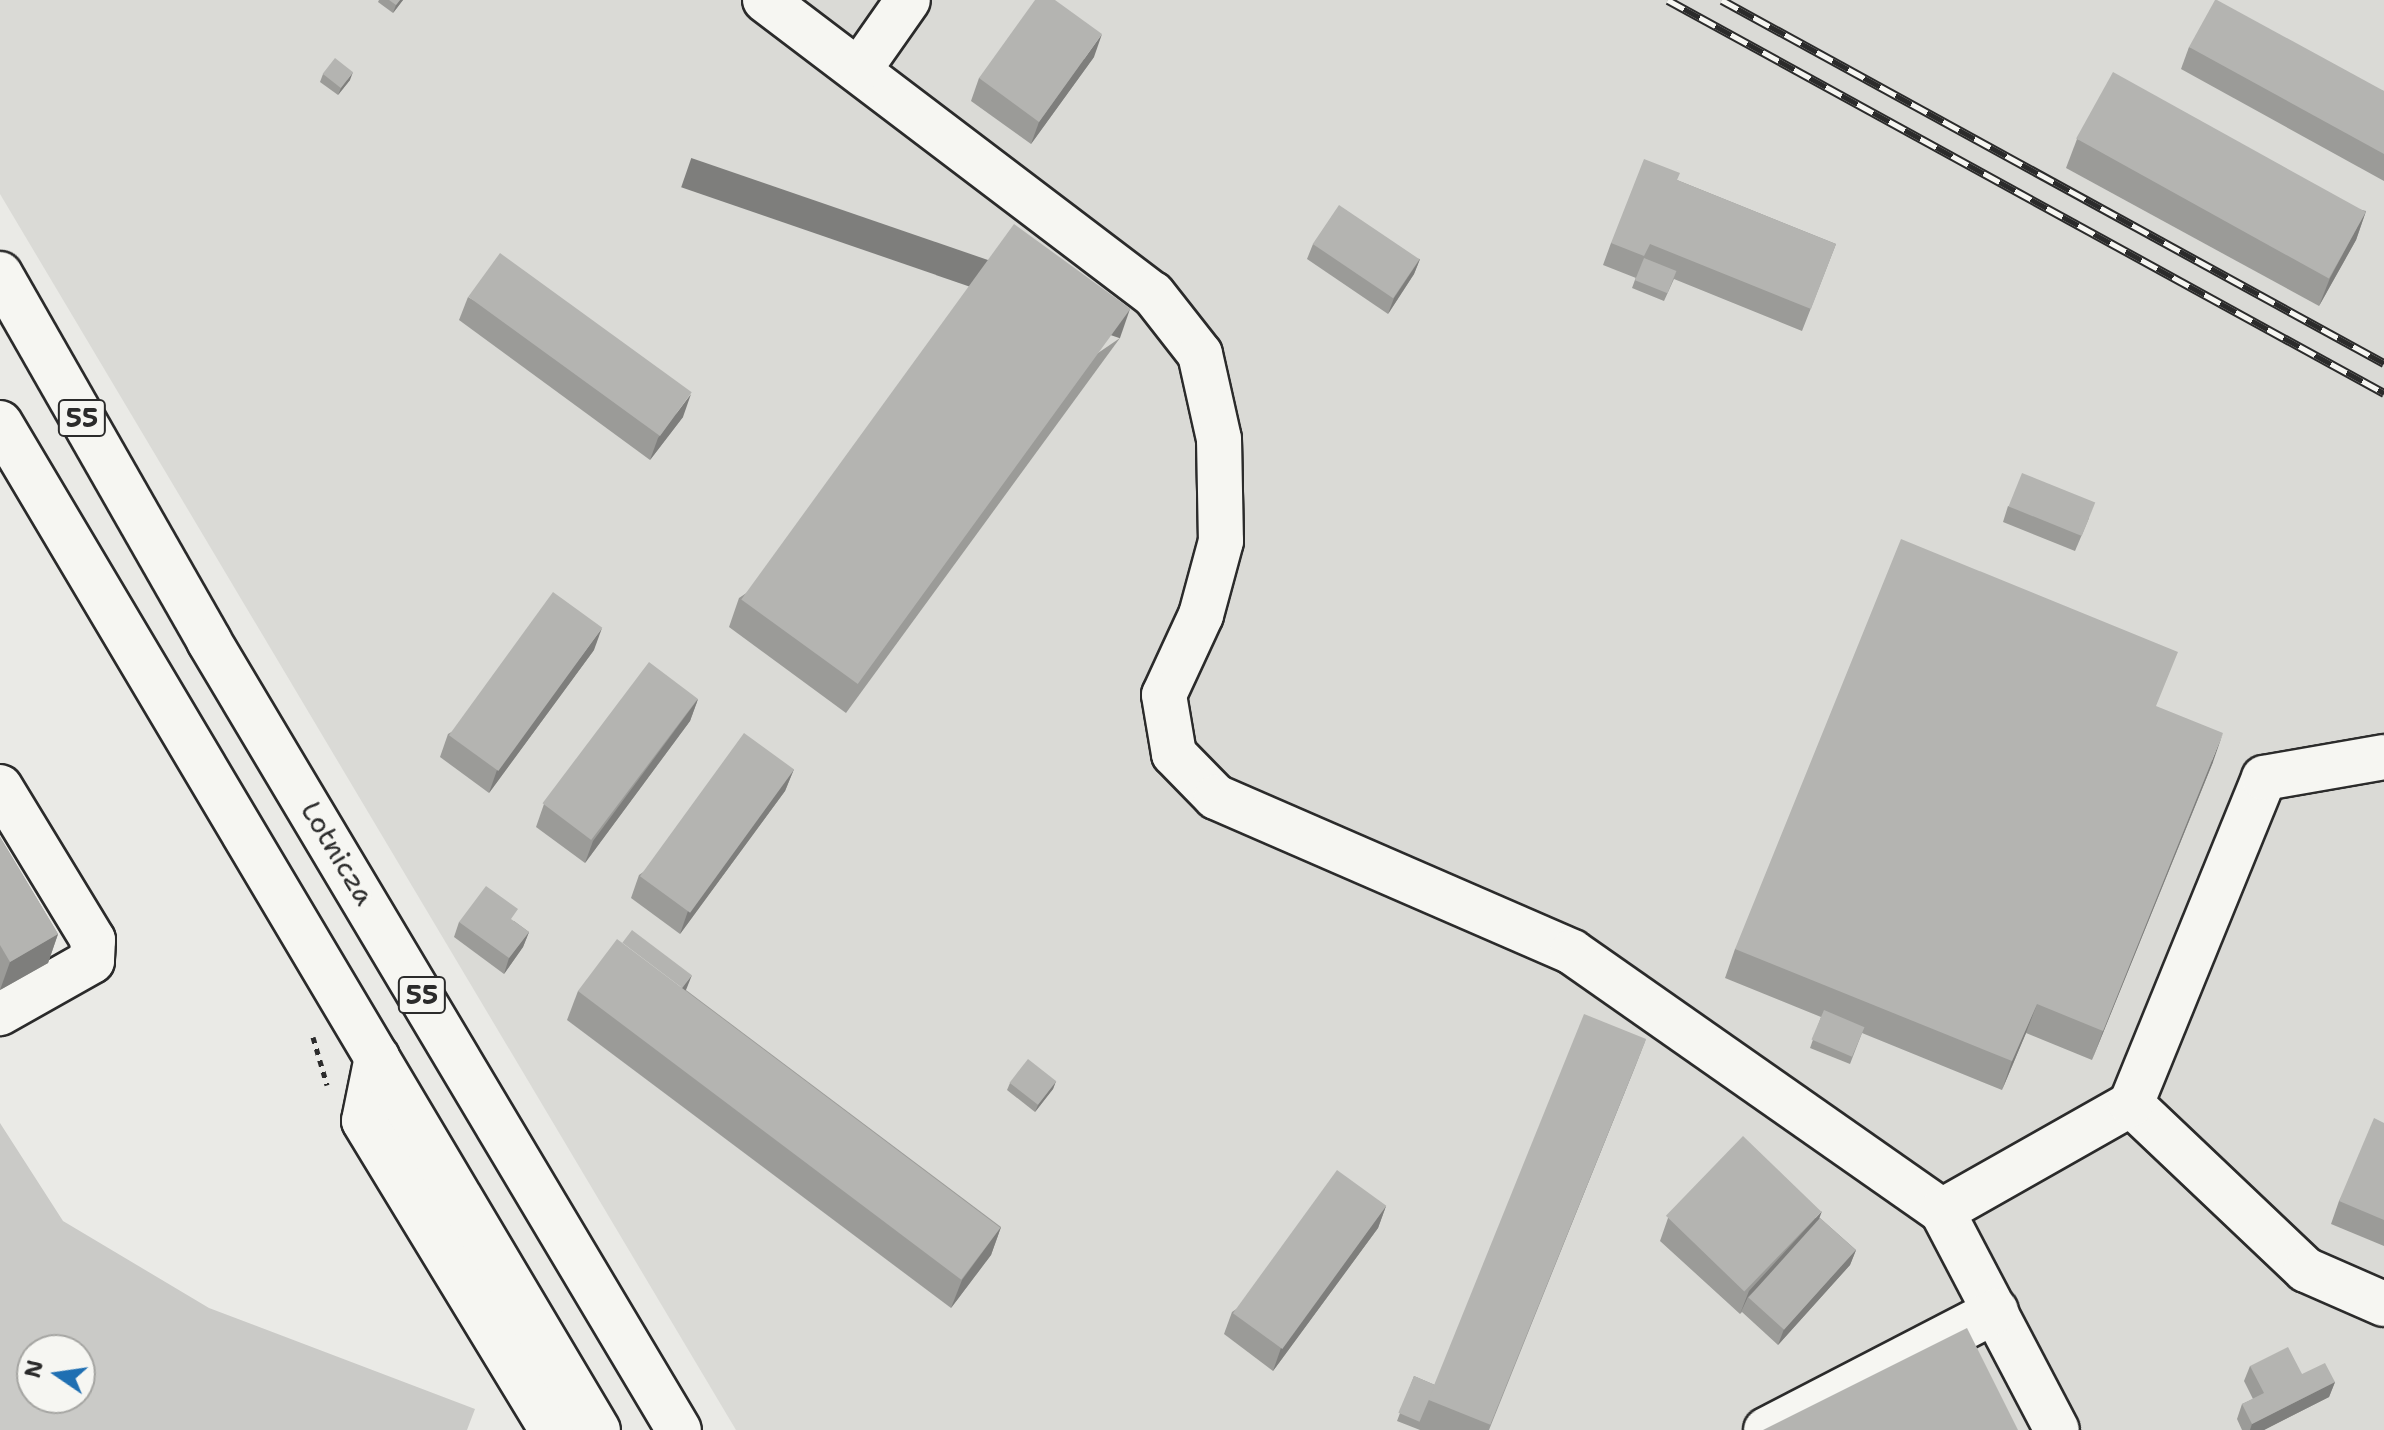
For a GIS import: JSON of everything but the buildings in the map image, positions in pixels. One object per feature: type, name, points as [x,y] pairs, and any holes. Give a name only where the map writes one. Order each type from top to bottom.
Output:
[{"type":"main road","points":[[765,0],[1153,294],[1200,354],[1219,439],[1221,541],[1201,615],[1164,695],[1174,754],[1216,797],[1572,952],[1942,1211],[2057,1430]]},
{"type":"main road","points":[[859,70],[908,0]]},
{"type":"main road","name":"Lotnicza","points":[[0,274],[201,628],[679,1430]]},
{"type":"main road","name":"55","points":[[0,423],[598,1430]]},
{"type":"main road","points":[[1942,1211],[2131,1104],[2264,778],[2384,757]]},
{"type":"main road","points":[[0,787],[93,940],[92,961],[0,1013]]},
{"type":"main road","points":[[377,1057],[364,1121],[552,1430]]},
{"type":"main road","points":[[2131,1104],[2306,1270],[2384,1304]]},
{"type":"main road","points":[[1766,1430],[1996,1311]]},
{"type":"shaded area","points":[[0,0],[2384,0],[2384,1430],[736,1430],[0,194]]},
{"type":"shaded area","points":[[0,1123],[63,1221],[209,1308],[475,1409],[467,1430],[0,1430]]},
{"type":"railway","points":[[1668,0],[2384,393]]},
{"type":"railway","points":[[1722,0],[2384,363]]}]
